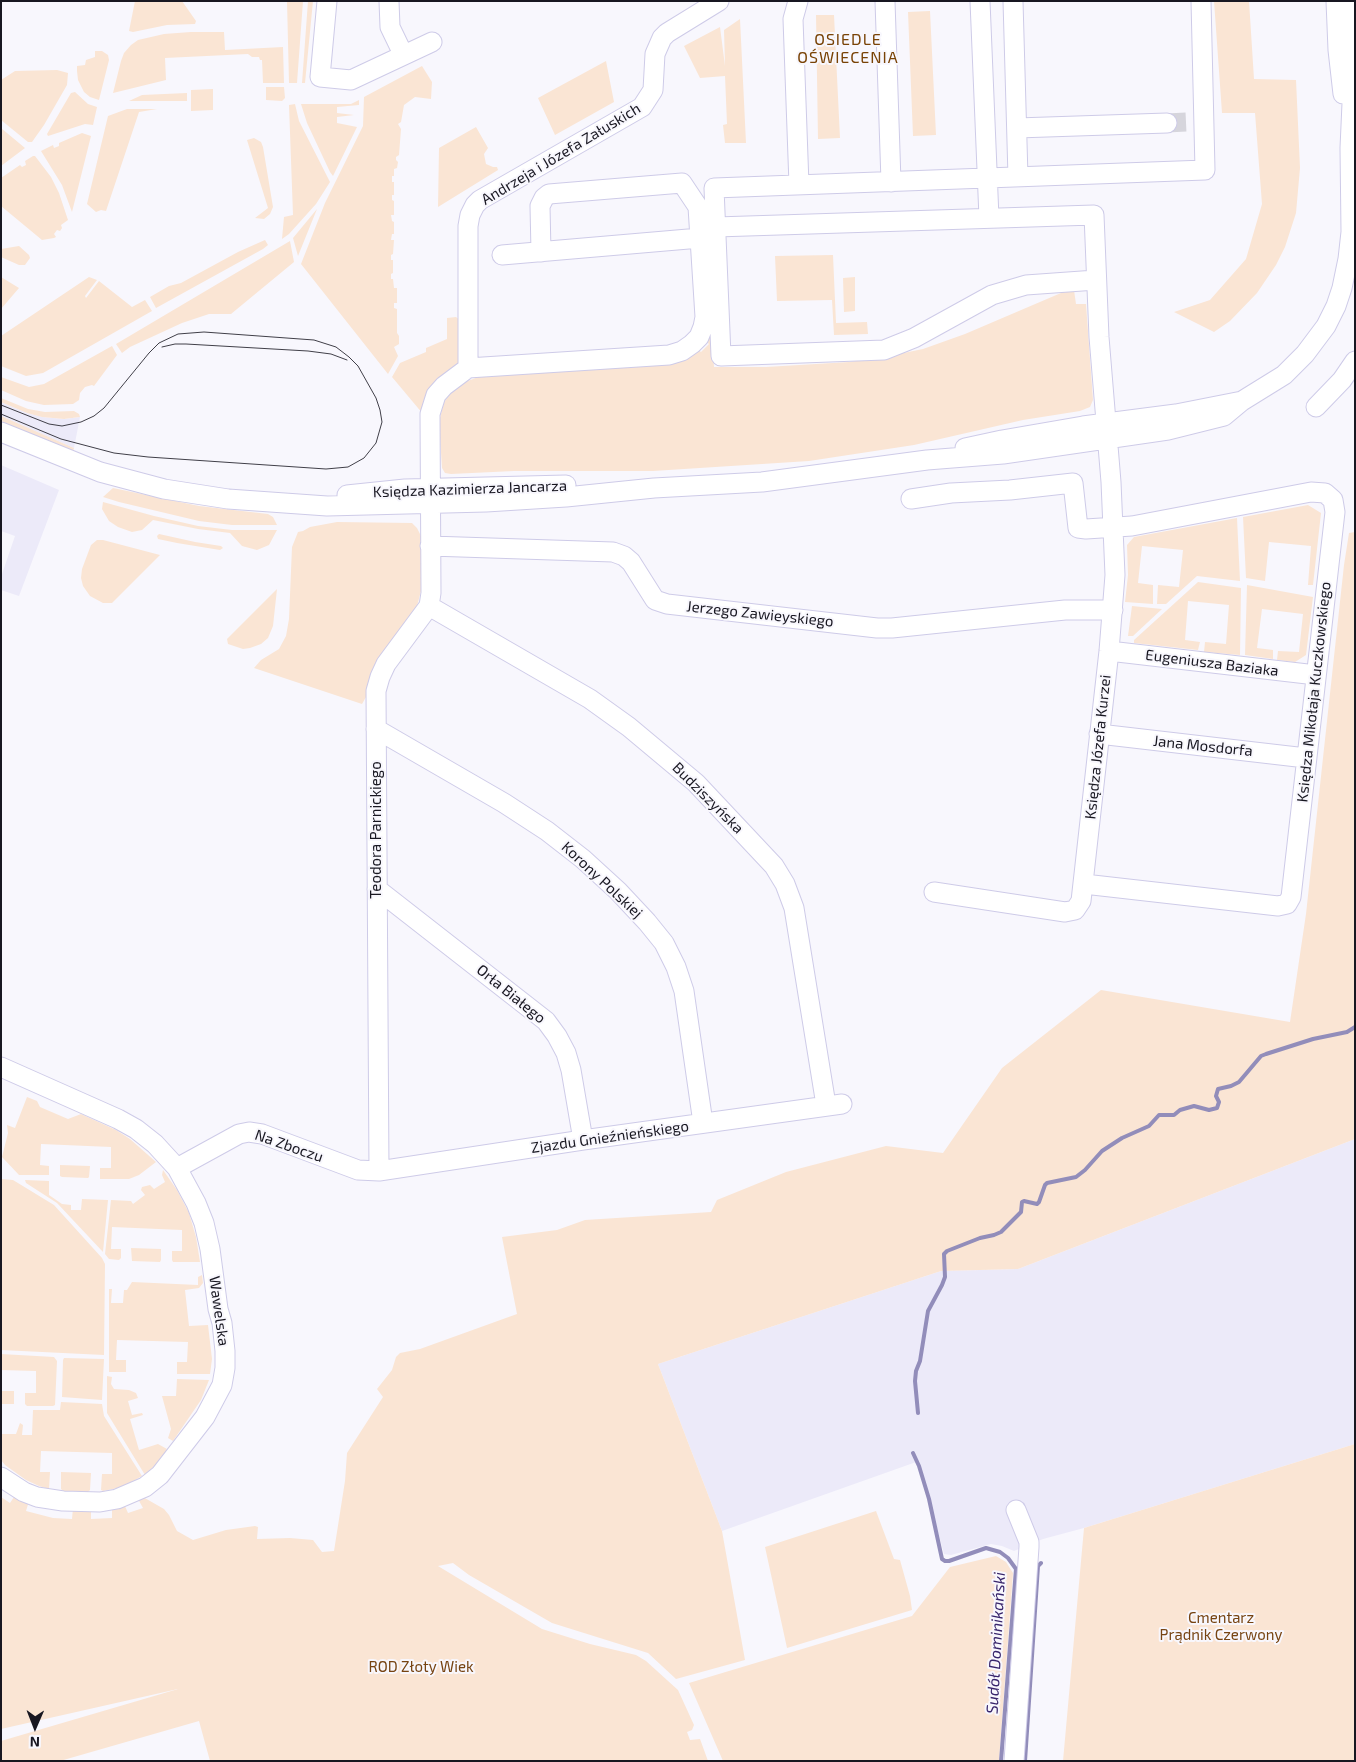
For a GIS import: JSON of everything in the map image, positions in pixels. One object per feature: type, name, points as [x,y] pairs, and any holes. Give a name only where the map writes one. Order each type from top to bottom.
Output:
[{"type":"street","points":[[328,1],[320,78],[351,80],[432,42]]},
{"type":"street","points":[[389,1],[390,27],[403,54]]},
{"type":"street","name":"Andrzeja i Józefa Załuskich","points":[[468,368],[468,226],[474,205],[642,107],[653,90],[655,54],[662,38],[719,1]]},
{"type":"street","points":[[798,1],[792,19],[799,185]]},
{"type":"street","points":[[886,1],[891,182]]},
{"type":"street","points":[[716,227],[988,218],[980,1]]},
{"type":"street","points":[[1013,1],[1018,177]]},
{"type":"street","points":[[1096,280],[1026,285],[992,295],[914,338],[884,350],[721,356],[714,188],[1205,170],[1196,122],[1201,1]]},
{"type":"street","points":[[1336,1],[1340,67],[1350,148]]},
{"type":"street","points":[[1350,148],[1353,84],[1352,1]]},
{"type":"street","points":[[1017,128],[1167,122]]},
{"type":"street","name":"Księdza Kazimierza Jancarza","points":[[1,432],[73,462],[144,485],[166,490],[228,500],[328,506],[430,496],[566,497],[654,488],[762,482],[927,460],[1004,454],[1106,431],[1202,423],[1224,416],[1242,401],[1284,374],[1305,354],[1326,326],[1336,306],[1348,289],[1348,259],[1351,232],[1350,148]]},
{"type":"street","points":[[429,606],[429,424],[432,406],[436,396],[444,386],[468,368],[670,355],[682,351],[692,344],[699,337],[704,327],[698,207],[682,183],[556,193],[544,198],[540,206],[541,252]]},
{"type":"street","name":"Księdza Józefa Kurzei","points":[[934,892],[1065,912],[1074,910],[1081,901],[1113,610],[1115,575],[1114,528],[1099,337],[1094,215],[988,218]]},
{"type":"street","points":[[502,255],[700,238]]},
{"type":"street","points":[[1316,407],[1342,380],[1355,361]]},
{"type":"street","points":[[911,499],[951,493],[1010,490],[1073,483],[1078,528],[1086,530],[1114,528]]},
{"type":"street","name":"Księdza Mikołaja Kuczkowskiego","points":[[1084,884],[1278,906],[1288,904],[1291,897],[1335,512],[1333,500],[1325,493],[1311,492],[1128,527],[1114,528]]},
{"type":"street","name":"Jerzego Zawieyskiego","points":[[430,546],[613,552],[624,556],[632,562],[655,600],[666,604],[877,628],[1065,610],[1113,610]]},
{"type":"street","name":"Teodora Parnickiego","points":[[379,1171],[376,691],[386,664],[429,606]]},
{"type":"street","name":"Budziszyńska","points":[[429,606],[583,694],[629,727],[696,783],[774,866],[785,884],[794,908],[834,1104]]},
{"type":"street","name":"Eugeniusza Baziaka","points":[[1109,651],[1316,675]]},
{"type":"street","name":"Korony Polskiej","points":[[376,729],[504,803],[547,831],[583,859],[618,891],[647,922],[664,943],[676,967],[684,991],[703,1123]]},
{"type":"street","name":"Jana Mosdorfa","points":[[1099,734],[1306,758]]},
{"type":"street","name":"Orła Białego","points":[[377,889],[546,1021],[566,1053],[571,1070],[583,1140]]},
{"type":"street","name":"Wawelska","points":[[1,1067],[118,1119],[136,1129],[155,1144],[177,1168],[196,1203],[204,1223],[210,1249],[225,1351],[222,1385],[205,1417],[160,1475],[136,1492],[117,1499],[100,1502],[51,1500],[24,1492],[1,1477]]},
{"type":"street","name":"Zjazdu Gnieźnieńskiego","points":[[379,1171],[834,1104]]},
{"type":"street","name":"Na Zboczu","points":[[177,1168],[239,1134],[249,1132],[262,1134],[358,1170],[379,1171]]},
{"type":"street","points":[[1014,1761],[1029,1547],[1029,1542],[1016,1510]]},
{"type":"shaded area","points":[[1,402],[42,417],[64,419],[80,417],[74,448],[1,416]]},
{"type":"shaded area","points":[[1,465],[59,490],[19,596],[1,590],[1,577],[15,536],[1,531]]},
{"type":"shaded area","points":[[1355,1139],[1355,1444],[1043,1539],[1014,1551],[991,1544],[951,1555],[944,1554],[919,1461],[722,1531],[658,1364],[941,1271],[1018,1269]]},
{"type":"green space","points":[[135,1],[182,1],[196,21],[195,24],[167,25],[133,32],[129,31]]},
{"type":"green space","points":[[287,1],[303,1],[297,83],[289,83]]},
{"type":"green space","points":[[308,1],[313,1],[305,83],[302,83]]},
{"type":"green space","points":[[1214,1],[1249,1],[1254,79],[1296,80],[1300,168],[1296,213],[1285,247],[1276,265],[1257,293],[1230,321],[1214,332],[1174,312],[1210,300],[1246,259],[1262,204],[1255,113],[1222,113]]},
{"type":"green space","points":[[930,11],[936,135],[913,136],[908,12]]},
{"type":"green space","points":[[816,15],[834,15],[840,138],[818,139]]},
{"type":"green space","points":[[740,19],[746,143],[725,143],[723,125],[727,124],[725,76],[700,78],[684,46],[720,27],[725,66],[724,30]]},
{"type":"green space","points":[[224,32],[225,50],[283,47],[284,83],[263,83],[262,60],[259,57],[252,57],[248,54],[165,58],[166,80],[113,93],[124,53],[131,45],[138,40],[164,34]]},
{"type":"green space","points":[[95,51],[102,51],[108,55],[109,60],[99,100],[90,97],[84,92],[78,80],[77,71],[77,66],[85,65],[86,60],[95,57]]},
{"type":"green space","points":[[606,61],[614,102],[555,135],[538,98]]},
{"type":"green space","points":[[422,66],[432,82],[431,99],[415,97],[404,105],[401,122],[398,124],[401,129],[399,155],[396,157],[398,162],[397,168],[394,169],[394,176],[392,176],[392,182],[394,182],[392,200],[394,201],[394,215],[391,215],[394,222],[394,234],[392,234],[391,240],[394,240],[393,254],[391,255],[393,273],[391,274],[391,279],[393,279],[394,288],[397,288],[397,303],[394,303],[394,308],[397,309],[399,344],[394,347],[398,356],[388,374],[301,264],[325,203],[363,126],[364,97]]},
{"type":"green space","points":[[57,70],[68,73],[67,85],[44,125],[32,142],[28,142],[1,120],[1,80],[15,71]]},
{"type":"green space","points":[[266,87],[284,87],[285,98],[282,101],[266,100]]},
{"type":"green space","points":[[213,89],[213,110],[191,111],[191,90]]},
{"type":"green space","points":[[75,92],[88,104],[97,107],[93,125],[85,124],[48,136],[47,134],[71,93]]},
{"type":"green space","points":[[187,93],[187,101],[129,101],[142,95]]},
{"type":"green space","points":[[359,100],[359,105],[337,107],[337,113],[354,115],[337,117],[337,123],[357,127],[333,176],[307,123],[301,104],[351,104]]},
{"type":"green space","points":[[295,104],[299,121],[330,182],[316,204],[289,234],[282,239],[284,217],[293,215],[289,105]]},
{"type":"green space","points":[[127,109],[157,109],[139,112],[106,211],[96,212],[87,204],[108,116]]},
{"type":"green space","points":[[476,127],[488,148],[484,154],[486,164],[497,167],[498,170],[438,207],[439,148]]},
{"type":"green space","points":[[1,128],[25,148],[1,166]]},
{"type":"green space","points":[[82,133],[91,136],[72,212],[62,185],[41,151],[53,145],[54,148],[59,146],[59,143]]},
{"type":"green space","points":[[254,138],[261,142],[263,147],[273,207],[270,214],[264,219],[255,218],[268,208],[247,140]]},
{"type":"green space","points":[[35,156],[51,177],[59,193],[68,220],[61,225],[60,231],[57,230],[54,234],[56,237],[54,238],[42,240],[1,206],[1,178],[20,165],[22,167],[26,165],[25,161]]},
{"type":"green space","points":[[317,209],[298,256],[293,238]]},
{"type":"green space","points":[[265,240],[268,245],[263,249],[156,308],[150,297]]},
{"type":"green space","points":[[290,241],[294,262],[231,314],[209,314],[182,323],[130,347],[122,353],[116,344]]},
{"type":"green space","points":[[19,246],[30,258],[25,265],[19,265],[1,257],[1,249]]},
{"type":"green space","points":[[833,255],[836,323],[867,322],[868,334],[834,335],[832,300],[777,301],[775,256]]},
{"type":"green space","points":[[1,277],[19,288],[1,309]]},
{"type":"green space","points":[[89,277],[97,280],[85,296],[86,298],[99,281],[132,307],[145,300],[152,311],[43,373],[26,376],[1,366],[1,336]]},
{"type":"green space","points":[[855,277],[855,311],[844,312],[843,278]]},
{"type":"green space","points":[[1068,290],[1074,290],[1076,304],[1086,304],[1093,400],[1090,407],[1080,411],[1023,420],[914,445],[809,461],[653,471],[514,471],[451,474],[445,473],[442,468],[439,422],[444,402],[454,389],[465,382],[481,376],[695,347],[701,352],[709,344],[704,339],[711,318],[714,367],[766,367],[849,362],[884,357],[923,349],[965,334]]},
{"type":"green space","points":[[456,317],[462,322],[461,365],[423,414],[392,377],[400,363],[426,352],[426,348],[447,339],[447,318]]},
{"type":"green space","points":[[112,346],[117,355],[94,386],[85,387],[80,393],[79,400],[73,404],[44,405],[26,401],[1,390],[1,377],[29,387],[44,384]]},
{"type":"green space","points":[[1,398],[28,409],[45,412],[74,411],[80,417],[64,419],[42,417],[1,402]]},
{"type":"green space","points":[[1,416],[74,448],[73,452],[1,421]]},
{"type":"green space","points":[[113,488],[199,506],[268,514],[273,517],[277,525],[232,525],[199,521],[103,497]]},
{"type":"green space","points":[[103,502],[198,526],[232,530],[277,530],[269,545],[257,550],[242,546],[230,533],[153,520],[142,530],[132,532],[118,527],[109,521],[102,509]]},
{"type":"green space","points":[[1308,505],[1321,513],[1313,585],[1308,585],[1311,546],[1269,542],[1265,581],[1246,578],[1243,517]]},
{"type":"green space","points":[[1237,518],[1240,581],[1197,576],[1166,604],[1157,604],[1158,585],[1179,587],[1183,550],[1142,546],[1138,583],[1153,585],[1153,604],[1125,602],[1128,575],[1127,545],[1134,537]]},
{"type":"green space","points":[[337,522],[412,523],[422,538],[421,591],[416,610],[362,704],[254,668],[261,660],[279,649],[286,636],[289,619],[292,547],[298,532],[310,527]]},
{"type":"green space","name":"ROD Złoty Wiek","points":[[1355,532],[1355,1139],[1018,1269],[941,1271],[658,1364],[722,1531],[745,1660],[676,1679],[648,1653],[552,1623],[469,1575],[453,1563],[438,1566],[542,1629],[590,1644],[636,1655],[646,1661],[678,1690],[694,1725],[692,1730],[687,1732],[690,1740],[700,1739],[708,1761],[210,1761],[199,1721],[60,1761],[1,1761],[1,1741],[178,1689],[1,1729],[1,1497],[10,1503],[14,1497],[18,1496],[29,1501],[26,1511],[53,1518],[72,1519],[73,1508],[88,1509],[91,1512],[91,1519],[112,1518],[112,1509],[122,1506],[125,1506],[128,1513],[143,1508],[138,1499],[143,1497],[164,1509],[177,1531],[193,1540],[226,1530],[255,1526],[258,1527],[257,1539],[290,1538],[313,1540],[322,1552],[334,1551],[345,1481],[347,1453],[383,1397],[377,1389],[392,1370],[396,1357],[400,1353],[420,1349],[517,1314],[502,1237],[557,1230],[585,1220],[711,1212],[717,1200],[786,1172],[886,1146],[943,1153],[1002,1068],[1101,990],[1290,1022],[1306,914],[1344,565],[1349,533]]},
{"type":"green space","points":[[159,534],[221,546],[223,548],[220,550],[158,539],[157,536]]},
{"type":"green space","points":[[97,540],[160,555],[112,603],[103,603],[90,596],[83,586],[81,578],[82,569],[91,545]]},
{"type":"green space","points":[[1198,582],[1241,588],[1240,655],[1204,652],[1205,642],[1226,644],[1229,605],[1188,601],[1185,640],[1200,642],[1198,650],[1134,643],[1134,640]]},
{"type":"green space","points":[[1247,585],[1313,597],[1306,655],[1295,662],[1277,660],[1278,651],[1299,652],[1303,614],[1262,609],[1257,648],[1273,650],[1273,659],[1245,655]]},
{"type":"green space","points":[[277,589],[273,626],[268,638],[261,644],[250,648],[243,649],[228,644],[227,639]]},
{"type":"green space","points":[[1132,606],[1162,609],[1133,636],[1128,636]]},
{"type":"green space","points":[[27,1097],[37,1101],[40,1107],[68,1119],[81,1114],[116,1130],[130,1139],[156,1162],[139,1175],[129,1179],[100,1179],[100,1168],[111,1168],[111,1147],[41,1144],[40,1165],[49,1166],[49,1175],[19,1175],[2,1157],[8,1133],[7,1125],[15,1128]]},
{"type":"green space","points":[[60,1165],[90,1166],[89,1177],[62,1177],[60,1176]]},
{"type":"green space","points":[[163,1170],[177,1190],[189,1213],[196,1237],[200,1262],[173,1262],[172,1251],[182,1251],[182,1230],[112,1227],[111,1249],[121,1249],[121,1258],[119,1260],[109,1259],[105,1254],[111,1200],[131,1201],[133,1204],[145,1195],[141,1190],[142,1187],[150,1185],[154,1189],[165,1182],[162,1175]]},
{"type":"green space","points":[[1,1179],[13,1180],[54,1205],[102,1258],[105,1264],[104,1355],[1,1350]]},
{"type":"green space","points":[[25,1180],[49,1181],[49,1195],[62,1204],[71,1205],[71,1210],[81,1210],[82,1199],[108,1200],[103,1252],[57,1203],[26,1183]]},
{"type":"green space","points":[[131,1248],[161,1249],[161,1260],[160,1262],[132,1261]]},
{"type":"green space","points":[[202,1275],[203,1283],[199,1288],[185,1290],[189,1326],[208,1325],[212,1359],[210,1374],[177,1374],[177,1362],[187,1362],[188,1342],[117,1340],[116,1360],[126,1360],[126,1372],[109,1372],[109,1289],[112,1289],[111,1303],[123,1303],[124,1290],[127,1290],[132,1282],[198,1285],[198,1277]]},
{"type":"green space","points":[[1,1354],[54,1357],[57,1361],[55,1405],[27,1406],[25,1404],[25,1393],[36,1393],[36,1371],[1,1370]]},
{"type":"green space","points":[[64,1358],[104,1359],[102,1400],[62,1397]]},
{"type":"green space","points":[[107,1376],[112,1377],[111,1384],[114,1389],[129,1390],[136,1393],[138,1398],[128,1401],[132,1415],[142,1413],[143,1415],[130,1419],[139,1450],[158,1444],[167,1449],[161,1460],[145,1475],[107,1413]]},
{"type":"green space","points":[[177,1379],[209,1380],[201,1400],[173,1441],[168,1438],[171,1429],[162,1396],[176,1396]]},
{"type":"green space","points":[[1,1391],[14,1391],[14,1404],[1,1404]]},
{"type":"green space","points":[[61,1402],[102,1404],[104,1416],[142,1476],[123,1487],[101,1490],[102,1474],[112,1474],[112,1453],[41,1451],[40,1472],[50,1472],[49,1489],[26,1480],[5,1465],[1,1460],[1,1434],[16,1434],[20,1423],[23,1425],[22,1435],[32,1435],[33,1410],[60,1410]]},
{"type":"green space","name":"Cmentarz Prądnik Czerwony","points":[[1355,1444],[1355,1761],[1063,1761],[1084,1528]]},
{"type":"green space","points":[[61,1472],[91,1473],[90,1490],[88,1492],[63,1491],[61,1489]]},
{"type":"green space","points":[[876,1511],[894,1559],[900,1560],[912,1610],[787,1648],[765,1547]]},
{"type":"green space","points":[[996,1556],[1006,1562],[1013,1573],[999,1761],[723,1761],[689,1683],[912,1616],[950,1567]]},
{"type":"waterway","name":"Sudół Dominikański","points":[[918,1413],[916,1371],[920,1361],[928,1311],[945,1277],[944,1254],[947,1251],[1001,1232],[1021,1212],[1022,1202],[1037,1204],[1039,1202],[1047,1183],[1076,1177],[1102,1151],[1122,1138],[1149,1126],[1159,1115],[1174,1115],[1180,1110],[1194,1106],[1209,1110],[1217,1108],[1219,1102],[1216,1096],[1218,1089],[1239,1082],[1261,1056],[1313,1039],[1347,1032],[1355,1027]]},
{"type":"waterway","name":"Sudół Dominikański","points":[[913,1453],[929,1499],[942,1559],[949,1561],[986,1548],[1000,1552],[1008,1558],[1016,1569],[1001,1761]]},
{"type":"waterway","points":[[1025,1761],[1038,1566],[1041,1563]]},
{"type":"tunnel","points":[[1167,123],[1188,122]]},
{"type":"tram line","points":[[1,405],[49,424],[62,426],[81,422],[94,416],[104,408],[159,343],[178,334],[204,332],[314,340],[336,347],[358,366],[376,398],[382,422],[376,443],[364,458],[348,467],[326,469],[114,453],[61,439],[1,414]]},
{"type":"tram line","points":[[162,347],[186,344],[308,351],[331,354],[347,360]]},
{"type":"district","name":"OSIEDLE OŚWIECENIA","points":[[848,49]]}]
